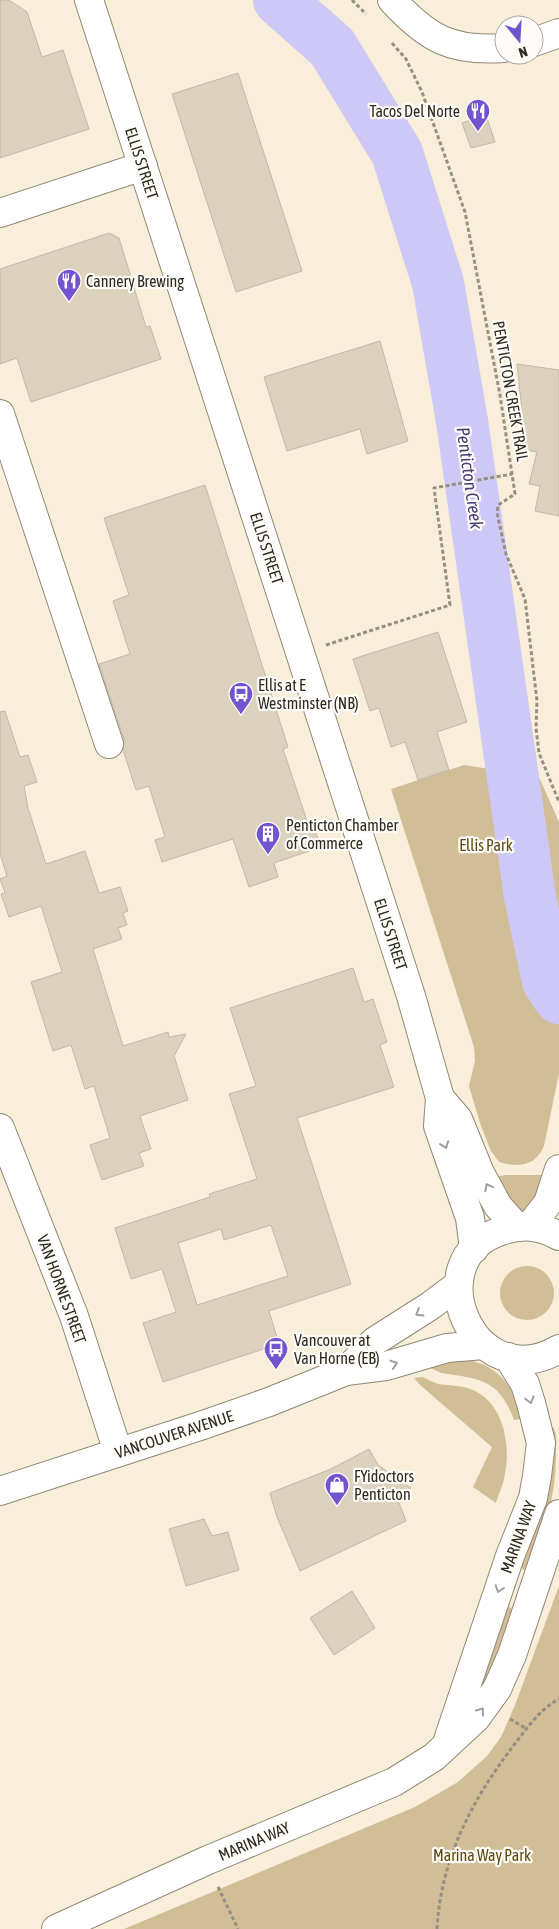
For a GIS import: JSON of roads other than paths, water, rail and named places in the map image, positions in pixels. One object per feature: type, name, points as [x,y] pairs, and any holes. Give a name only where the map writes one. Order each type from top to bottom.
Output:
[{"type":"street","name":"ELLIS STREET","points":[[90,0],[411,996],[440,1098],[438,1126],[470,1218],[474,1249]]},
{"type":"street","points":[[392,0],[432,37],[466,47],[494,48]]},
{"type":"street","points":[[544,38],[559,33]]},
{"type":"street","points":[[0,213],[143,166]]},
{"type":"street","points":[[0,414],[108,744]]},
{"type":"street","name":"ELLIS STREET","points":[[440,1098],[458,1118],[480,1172],[498,1206],[523,1226]]},
{"type":"street","name":"VAN HORNE STREET","points":[[0,1128],[74,1316],[118,1452]]},
{"type":"street","points":[[523,1226],[548,1203],[559,1169]]},
{"type":"street","points":[[458,1284],[461,1271],[474,1249],[493,1234],[523,1226],[549,1230],[559,1236]]},
{"type":"street","name":"VANCOUVER AVENUE","points":[[346,1370],[375,1341],[430,1306],[458,1284]]},
{"type":"street","name":"MARINA WAY","points":[[447,1745],[510,1556],[533,1498],[538,1476],[540,1443],[525,1384],[496,1351],[472,1333],[464,1318],[459,1302],[458,1284]]},
{"type":"street","name":"VANCOUVER AVENUE","points":[[0,1491],[269,1402],[346,1370],[386,1366],[447,1348],[496,1351],[529,1359],[549,1354],[559,1349]]},
{"type":"street","name":"MARINA WAY","points":[[56,1929],[208,1860],[394,1782],[416,1769],[447,1745],[476,1718],[497,1689],[512,1655],[559,1514]]},
{"type":"waterway","name":"Penticton Creek","points":[[279,0],[332,47],[397,153],[438,283],[462,421],[530,897],[548,981],[559,998]]},
{"type":"place","name":"Tacos Del Norte","points":[[478,132]]},
{"type":"place","name":"Cannery Brewing","points":[[69,302]]},
{"type":"place","name":"Ellis at E Westminster (NB)","points":[[241,715]]},
{"type":"place","name":"Penticton Chamber of Commerce","points":[[268,855]]},
{"type":"place","name":"Vancouver at Van Horne (EB)","points":[[276,1370]]},
{"type":"place","name":"FYidoctors Penticton","points":[[337,1506]]},
{"type":"park label","name":"Ellis Park","points":[[486,845]]},
{"type":"park label","name":"Marina Way Park","points":[[482,1855]]}]
